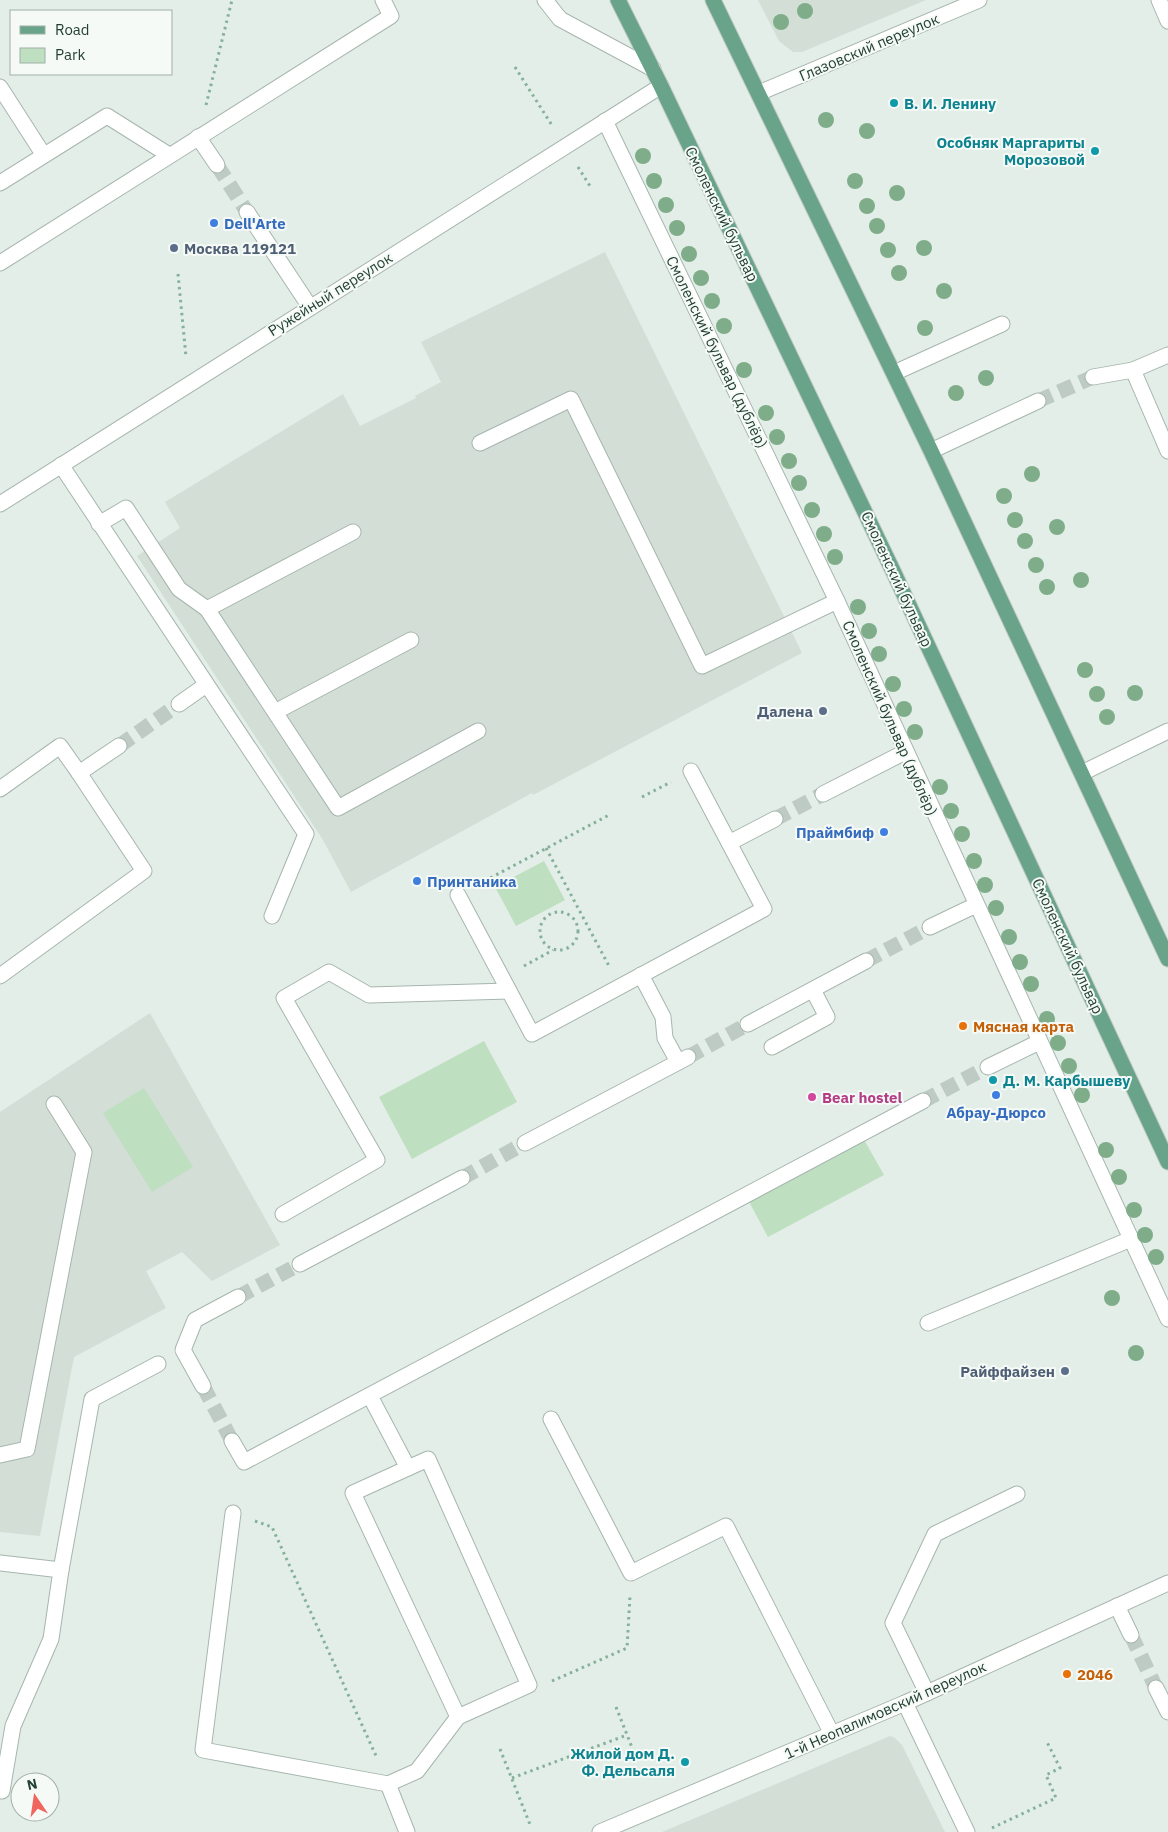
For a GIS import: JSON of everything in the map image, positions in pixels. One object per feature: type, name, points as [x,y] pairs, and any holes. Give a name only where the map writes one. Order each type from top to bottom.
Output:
[{"type":"main road","name":"Смоленский бульвар","points":[[618,0],[653,69],[902,591],[1168,1162]]},
{"type":"main road","points":[[713,0],[894,373],[1168,959]]},
{"type":"street","points":[[0,262],[391,16],[383,0]]},
{"type":"street","points":[[545,0],[560,19],[653,69]]},
{"type":"street","name":"Глазовский переулок","points":[[759,93],[979,0]]},
{"type":"street","points":[[1159,0],[1168,21]]},
{"type":"street","name":"Ружейный переулок","points":[[0,504],[661,86]]},
{"type":"street","points":[[0,87],[43,154]]},
{"type":"street","points":[[0,182],[106,116],[168,156]]},
{"type":"street","name":"Смоленский бульвар (дублёр)","points":[[605,121],[837,601],[1168,1319]]},
{"type":"street","points":[[198,137],[217,165]]},
{"type":"street","points":[[247,212],[310,307]]},
{"type":"street","points":[[894,373],[1002,324]]},
{"type":"street","points":[[1093,377],[1132,370],[1168,355]]},
{"type":"street","points":[[1132,370],[1168,451]]},
{"type":"street","points":[[480,443],[572,399],[702,666],[837,601]]},
{"type":"street","points":[[931,451],[1038,401]]},
{"type":"street","points":[[61,465],[98,524],[306,834],[272,916]]},
{"type":"street","points":[[98,524],[126,508],[180,589],[207,608],[338,808],[478,731]]},
{"type":"street","points":[[207,608],[353,532]]},
{"type":"street","points":[[275,712],[410,640]]},
{"type":"street","points":[[179,704],[206,686]]},
{"type":"street","points":[[1082,774],[1168,731]]},
{"type":"street","points":[[0,788],[60,746],[144,871],[0,976]]},
{"type":"street","points":[[79,773],[119,746]]},
{"type":"street","points":[[822,794],[905,752]]},
{"type":"street","points":[[458,895],[532,1034],[764,909],[691,771]]},
{"type":"street","points":[[729,843],[775,819]]},
{"type":"street","points":[[930,927],[976,905]]},
{"type":"street","points":[[748,1024],[866,961]]},
{"type":"street","points":[[283,1214],[377,1160],[284,998],[329,972],[369,995],[505,984]]},
{"type":"street","points":[[525,1143],[683,1059],[665,1038],[663,1017],[641,975]]},
{"type":"street","points":[[772,1047],[827,1017],[813,990]]},
{"type":"street","points":[[988,1067],[1039,1042]]},
{"type":"street","points":[[232,1441],[244,1462],[923,1101]]},
{"type":"street","points":[[0,1455],[27,1449],[84,1152],[54,1104]]},
{"type":"street","points":[[300,1264],[462,1178]]},
{"type":"street","points":[[928,1324],[1131,1239]]},
{"type":"street","points":[[203,1386],[183,1350],[195,1320],[238,1297]]},
{"type":"street","points":[[2,1791],[13,1726],[52,1639],[61,1570],[92,1400],[158,1364]]},
{"type":"street","points":[[370,1396],[408,1468]]},
{"type":"street","points":[[551,1419],[631,1573],[726,1526],[832,1734]]},
{"type":"street","points":[[233,1513],[203,1750],[388,1784],[417,1771],[458,1717],[529,1685],[428,1459],[353,1493],[458,1717]]},
{"type":"street","points":[[927,1693],[893,1623],[935,1534],[1017,1494]]},
{"type":"street","points":[[0,1563],[61,1570]]},
{"type":"street","name":"1-й Неопалимовский переулок","points":[[600,1832],[619,1829],[905,1703],[1168,1583]]},
{"type":"street","points":[[1117,1606],[1131,1635]]},
{"type":"street","points":[[1156,1688],[1168,1712]]},
{"type":"street","points":[[905,1703],[967,1832]]},
{"type":"street","points":[[388,1784],[406,1832]]},
{"type":"path","points":[[198,137],[232,0]]},
{"type":"path","points":[[515,67],[553,128]]},
{"type":"path","points":[[573,160],[590,186]]},
{"type":"path","points":[[178,274],[186,358]]},
{"type":"path","points":[[642,797],[691,771]]},
{"type":"path","points":[[458,895],[609,815]]},
{"type":"path","points":[[546,848],[620,986]]},
{"type":"path","points":[[505,984],[554,950],[569,948],[575,942],[579,928],[576,921],[564,912],[550,913],[544,918],[540,933],[542,940],[554,950]]},
{"type":"path","points":[[576,921],[583,917]]},
{"type":"path","points":[[233,1513],[272,1527],[388,1784]]},
{"type":"path","points":[[529,1685],[547,1683],[627,1648],[631,1573]]},
{"type":"path","points":[[616,1707],[636,1760]]},
{"type":"path","points":[[512,1778],[627,1735]]},
{"type":"path","points":[[992,1828],[1056,1798],[1046,1775],[1060,1768],[1046,1740]]},
{"type":"path","points":[[500,1749],[531,1827]]},
{"type":"shaded area","points":[[758,0],[926,0],[802,52],[793,52],[779,41]]},
{"type":"shaded area","points":[[605,252],[802,653],[533,795],[532,793],[351,892],[323,840],[137,556],[180,528],[165,502],[343,394],[360,426],[416,398],[415,396],[441,382],[421,342]]},
{"type":"shaded area","points":[[150,1013],[280,1245],[212,1281],[182,1252],[146,1271],[166,1308],[74,1357],[40,1536],[0,1532],[0,1112]]},
{"type":"shaded area","points":[[890,1736],[902,1745],[945,1832],[662,1832]]},
{"type":"green space","points":[[544,861],[565,900],[516,926],[495,887]]},
{"type":"green space","points":[[484,1041],[517,1102],[412,1159],[379,1097]]},
{"type":"green space","points":[[144,1088],[193,1167],[152,1192],[103,1113]]},
{"type":"green space","points":[[863,1138],[884,1175],[768,1237],[748,1200]]},
{"type":"tunnel","points":[[217,165],[247,212]]},
{"type":"tunnel","points":[[1038,401],[1093,377]]},
{"type":"tunnel","points":[[119,746],[179,704]]},
{"type":"tunnel","points":[[775,819],[823,794]]},
{"type":"tunnel","points":[[866,961],[930,927]]},
{"type":"tunnel","points":[[688,1057],[748,1024]]},
{"type":"tunnel","points":[[923,1101],[988,1067]]},
{"type":"tunnel","points":[[462,1178],[525,1143]]},
{"type":"tunnel","points":[[238,1297],[300,1264]]},
{"type":"tunnel","points":[[203,1386],[232,1441]]},
{"type":"tunnel","points":[[1131,1635],[1156,1688]]},
{"type":"place","name":"В. И. Ленину","points":[[894,103]]},
{"type":"place","name":"Особняк Маргариты Морозовой","points":[[1095,151]]},
{"type":"place","name":"Dell'Arte","points":[[214,223]]},
{"type":"place","name":"Москва 119121","points":[[174,248]]},
{"type":"place","name":"Далена","points":[[823,711]]},
{"type":"place","name":"Праймбиф","points":[[884,832]]},
{"type":"place","name":"Принтаника","points":[[417,881]]},
{"type":"place","name":"Мясная карта","points":[[963,1026]]},
{"type":"place","name":"Д. М. Карбышеву","points":[[993,1080]]},
{"type":"place","name":"Абрау-Дюрсо","points":[[996,1095]]},
{"type":"place","name":"Bear hostel","points":[[812,1097]]},
{"type":"place","name":"Райффайзен","points":[[1065,1371]]},
{"type":"place","name":"2046","points":[[1067,1674]]},
{"type":"place","name":"Жилой дом Д. Ф. Дельсаля","points":[[685,1762]]}]
